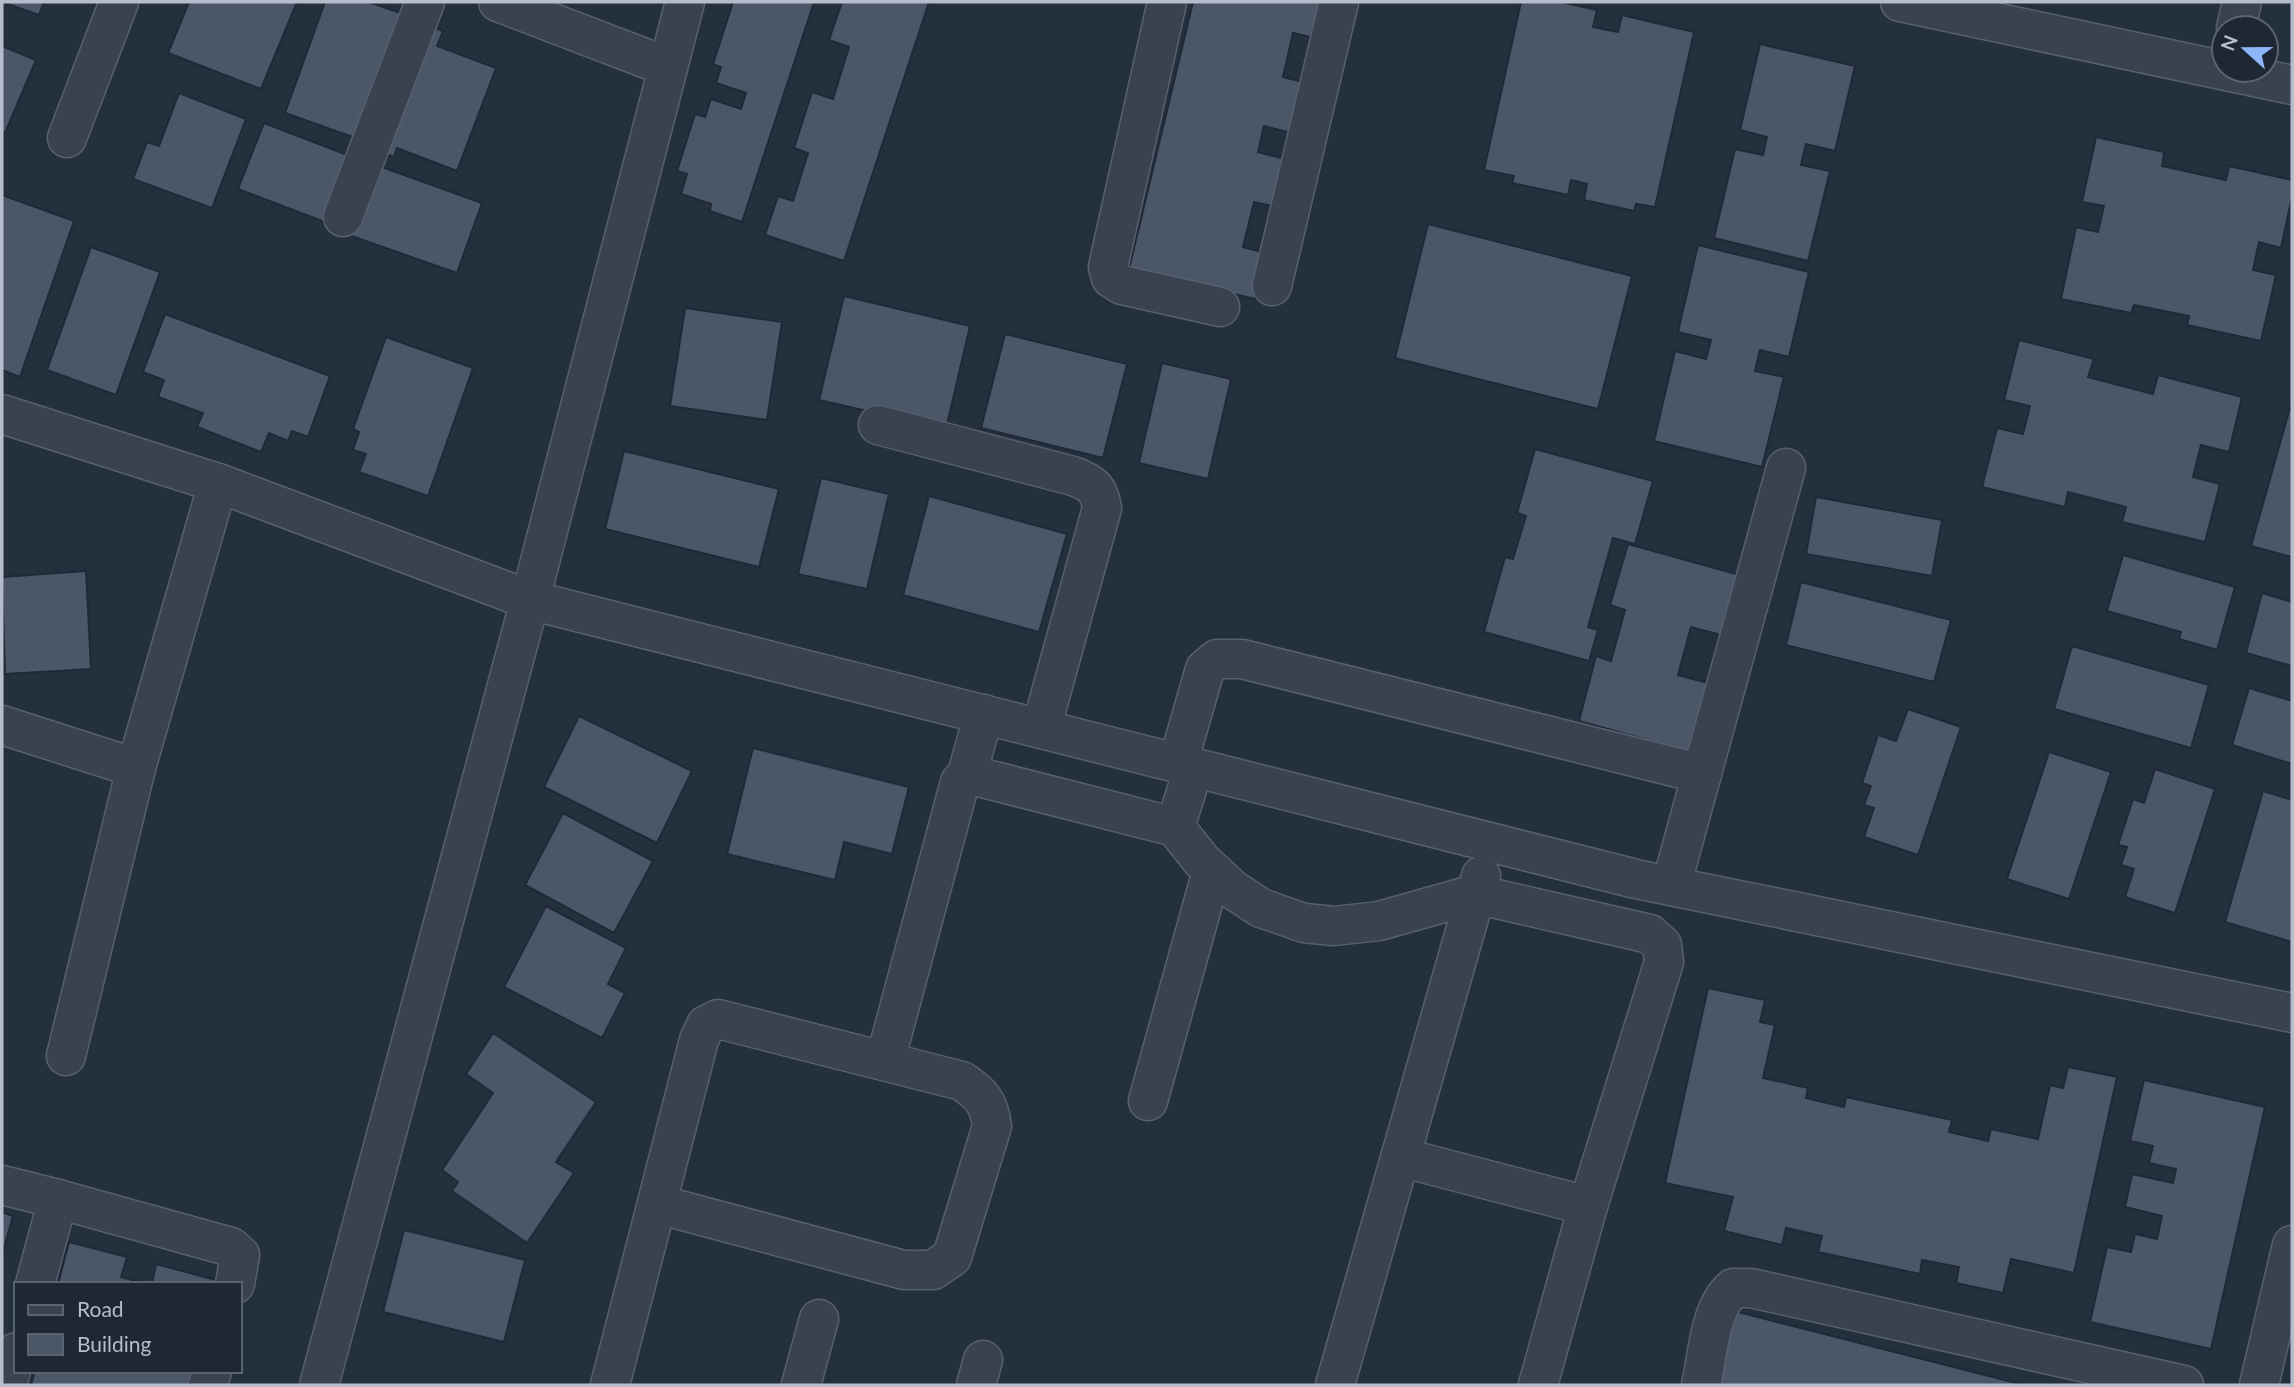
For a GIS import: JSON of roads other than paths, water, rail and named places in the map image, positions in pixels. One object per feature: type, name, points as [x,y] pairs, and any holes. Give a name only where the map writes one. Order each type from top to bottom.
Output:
[{"type":"street","points":[[67,138],[119,2]]},
{"type":"street","points":[[343,217],[425,2]]},
{"type":"street","points":[[498,2],[668,67]]},
{"type":"street","points":[[319,1385],[530,600],[685,2]]},
{"type":"street","points":[[1167,2],[1108,267],[1111,278],[1122,285],[1220,307]]},
{"type":"street","points":[[1272,286],[1339,2]]},
{"type":"street","points":[[1900,2],[1951,7],[2210,67]]},
{"type":"street","points":[[2,414],[218,483],[530,600],[1671,886],[2292,1013]]},
{"type":"street","points":[[878,425],[1073,476],[1092,483],[1100,494],[1102,509],[1041,729]]},
{"type":"street","points":[[1671,886],[1786,468]]},
{"type":"street","points":[[66,1056],[136,768],[218,483]]},
{"type":"street","points":[[1175,827],[1205,669],[1217,659],[1242,659],[1702,774]]},
{"type":"street","points":[[885,1061],[960,782],[967,774],[984,714]]},
{"type":"street","points":[[2,725],[136,768]]},
{"type":"street","points":[[967,774],[1175,827],[1212,871],[1261,908],[1304,923],[1334,926],[1379,921],[1475,894],[1650,934],[1662,945],[1664,962],[1588,1206],[1538,1385]]},
{"type":"street","points":[[1335,1385],[1491,842]]},
{"type":"street","points":[[1148,1101],[1212,871]]},
{"type":"street","points":[[610,1385],[699,1040],[706,1025],[718,1019],[962,1081],[982,1095],[990,1108],[992,1126],[952,1257],[933,1270],[904,1270],[657,1204]]},
{"type":"street","points":[[1400,1157],[1588,1206]]},
{"type":"street","points":[[2,1185],[231,1247],[240,1255],[235,1282]]},
{"type":"street","points":[[36,1282],[58,1199]]},
{"type":"street","points":[[2259,1385],[2292,1245]]},
{"type":"street","points":[[1701,1385],[1717,1312],[1725,1295],[1733,1288],[1751,1288],[2184,1385]]},
{"type":"street","points":[[801,1385],[820,1319]]}]
